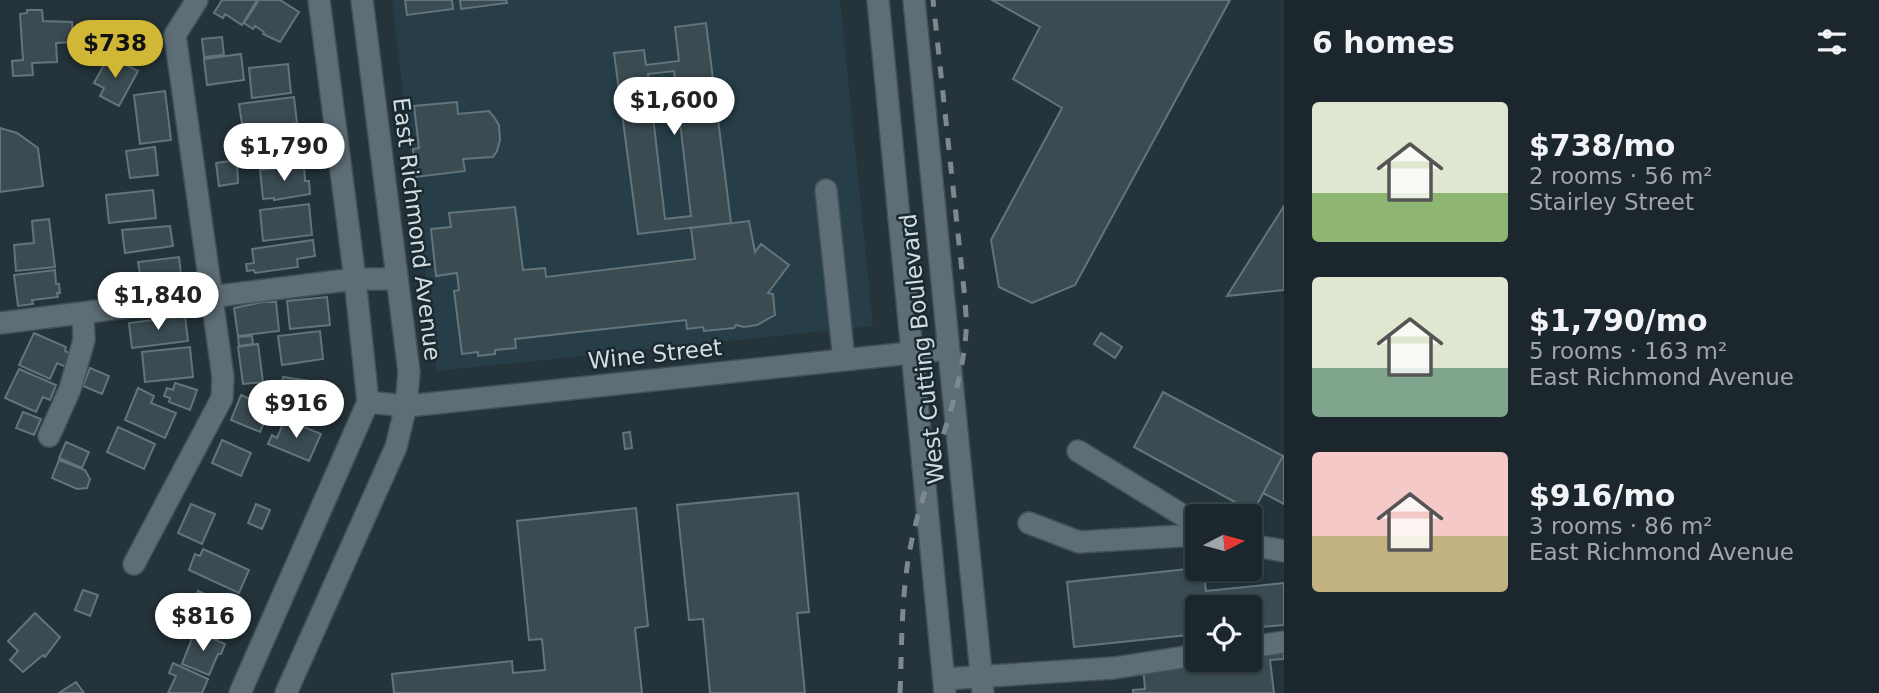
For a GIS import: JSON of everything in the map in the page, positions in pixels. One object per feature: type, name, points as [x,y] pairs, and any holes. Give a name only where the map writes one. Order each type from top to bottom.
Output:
[{"type":"street","points":[[134,564],[222,398],[223,377],[175,35],[197,0]]},
{"type":"street","points":[[240,693],[368,402],[355,279],[318,0]]},
{"type":"street","name":"East Richmond Avenue","points":[[286,693],[396,447],[406,406],[409,372],[362,0]]},
{"type":"street","name":"West Cutting Boulevard","points":[[878,0],[945,686]]},
{"type":"street","name":"West Cutting Boulevard","points":[[914,0],[982,684]]},
{"type":"street","points":[[826,190],[844,360]]},
{"type":"street","points":[[0,323],[355,279],[397,279]]},
{"type":"street","points":[[50,436],[70,389],[84,340],[83,313]]},
{"type":"street","name":"Wine Street","points":[[368,402],[406,406],[947,349]]},
{"type":"street","points":[[1078,451],[1185,517]]},
{"type":"street","points":[[1029,523],[1079,541],[1185,536]]},
{"type":"street","points":[[1262,547],[1284,551]]},
{"type":"street","points":[[1262,645],[1284,642]]},
{"type":"street","points":[[945,686],[1114,668],[1185,657]]},
{"type":"shaded area","points":[[392,0],[840,0],[873,326],[437,371]]},
{"type":"building","points":[[222,0],[257,0],[242,25],[225,14],[223,18],[214,13]]},
{"type":"building","points":[[259,0],[280,0],[299,12],[280,42],[263,34],[264,32],[255,26],[253,29],[244,23]]},
{"type":"building","points":[[405,0],[452,0],[453,9],[407,15]]},
{"type":"building","points":[[460,0],[506,0],[507,3],[461,9]]},
{"type":"building","points":[[992,0],[1230,0],[1075,285],[1032,303],[999,287],[991,240],[1062,108],[1013,79],[1040,27]]},
{"type":"building","points":[[27,10],[42,10],[43,21],[72,22],[73,42],[56,43],[57,62],[32,63],[33,75],[13,76],[12,61],[23,60],[20,14],[27,13]]},
{"type":"building","points":[[706,23],[731,223],[638,234],[614,53],[644,50],[646,65],[679,61],[675,27]],"holes":[[[674,71],[691,216],[665,219],[648,74]]]},
{"type":"building","points":[[222,37],[224,55],[204,57],[202,39]]},
{"type":"building","points":[[241,54],[244,80],[207,85],[204,59]]},
{"type":"building","points":[[109,56],[138,71],[119,106],[100,96],[104,88],[94,83]]},
{"type":"building","points":[[288,64],[291,93],[252,98],[249,68]]},
{"type":"building","points":[[165,91],[171,140],[140,144],[134,95]]},
{"type":"building","points":[[294,97],[297,123],[243,130],[239,104]]},
{"type":"building","points":[[457,102],[458,114],[489,111],[494,117],[499,125],[500,140],[497,151],[493,157],[463,159],[465,171],[416,177],[413,149],[419,148],[414,106]]},
{"type":"building","points":[[0,128],[17,133],[38,148],[43,186],[0,192]]},
{"type":"building","points":[[300,129],[304,161],[273,165],[269,133]]},
{"type":"building","points":[[155,147],[158,175],[130,178],[126,151]]},
{"type":"building","points":[[237,160],[238,183],[219,186],[216,163]]},
{"type":"building","points":[[304,165],[305,181],[309,181],[310,194],[274,200],[263,199],[260,170]]},
{"type":"building","points":[[153,190],[156,218],[109,223],[106,195]]},
{"type":"building","points":[[309,204],[312,235],[263,241],[260,210]]},
{"type":"building","points":[[1284,206],[1284,290],[1227,296]]},
{"type":"building","points":[[515,207],[523,270],[545,268],[546,277],[695,259],[691,228],[749,221],[755,252],[761,244],[789,265],[768,293],[773,294],[775,315],[757,325],[736,325],[734,328],[704,331],[703,327],[687,329],[686,320],[515,339],[516,348],[495,350],[495,354],[462,354],[454,291],[459,290],[457,273],[436,276],[431,229],[451,227],[449,213]]},
{"type":"building","points":[[49,219],[55,267],[16,271],[14,245],[34,243],[32,221]]},
{"type":"building","points":[[170,226],[173,246],[125,253],[122,230]]},
{"type":"building","points":[[313,240],[315,256],[297,259],[298,267],[255,273],[254,270],[247,271],[246,264],[254,263],[252,249]]},
{"type":"building","points":[[179,257],[182,282],[142,287],[138,262]]},
{"type":"building","points":[[55,270],[60,293],[57,293],[58,297],[32,300],[33,304],[18,306],[14,275]]},
{"type":"building","points":[[327,297],[330,325],[290,329],[287,301]]},
{"type":"building","points":[[276,302],[279,331],[238,336],[234,308]]},
{"type":"building","points":[[185,316],[188,341],[132,348],[129,323]]},
{"type":"building","points":[[320,331],[323,359],[282,365],[278,336]]},
{"type":"building","points":[[34,333],[66,347],[65,351],[73,355],[68,368],[57,363],[50,379],[19,365]]},
{"type":"building","points":[[1101,333],[1122,347],[1115,358],[1094,344]]},
{"type":"building","points":[[252,336],[253,344],[239,346],[238,337]]},
{"type":"building","points":[[258,344],[263,382],[243,384],[238,347]]},
{"type":"building","points":[[190,347],[193,377],[145,382],[142,352]]},
{"type":"building","points":[[90,368],[109,376],[102,394],[83,386]]},
{"type":"building","points":[[19,369],[56,385],[50,400],[43,397],[36,412],[5,398]]},
{"type":"building","points":[[283,377],[325,383],[322,410],[279,404]]},
{"type":"building","points":[[175,383],[197,390],[190,410],[169,402],[170,398],[164,396],[167,388],[173,390]]},
{"type":"building","points":[[138,388],[154,396],[151,403],[176,413],[165,438],[125,420]]},
{"type":"building","points":[[1163,392],[1283,456],[1257,504],[1238,504],[1134,447]]},
{"type":"building","points":[[241,395],[270,408],[260,432],[231,420]]},
{"type":"building","points":[[23,412],[41,419],[34,435],[16,428]]},
{"type":"building","points":[[285,419],[321,434],[309,461],[268,444],[272,435],[277,438]]},
{"type":"building","points":[[118,427],[155,444],[144,469],[107,452]]},
{"type":"building","points":[[630,432],[632,448],[625,449],[623,433]]},
{"type":"building","points":[[222,440],[251,453],[241,476],[212,463]]},
{"type":"building","points":[[66,442],[89,452],[82,468],[59,458]]},
{"type":"building","points":[[1284,457],[1284,504],[1263,493]]},
{"type":"building","points":[[59,460],[85,470],[90,479],[87,488],[77,489],[52,478]]},
{"type":"building","points":[[798,493],[809,612],[797,613],[805,693],[710,693],[703,619],[689,620],[677,505]]},
{"type":"building","points":[[191,504],[215,514],[202,544],[178,533]]},
{"type":"building","points":[[256,504],[270,510],[262,529],[248,523]]},
{"type":"building","points":[[636,508],[648,626],[635,628],[642,693],[394,693],[392,674],[512,661],[513,673],[545,670],[542,639],[529,640],[517,521]]},
{"type":"building","points":[[203,549],[249,570],[239,593],[189,570],[195,554],[200,556]]},
{"type":"building","points":[[1185,569],[1185,581],[1205,581],[1206,591],[1284,583],[1284,625],[1262,627],[1262,595],[1185,595],[1185,635],[1074,647],[1067,582]]},
{"type":"building","points":[[83,590],[98,595],[90,616],[75,610]]},
{"type":"building","points":[[198,591],[232,606],[218,639],[184,624],[185,622],[179,619],[189,594],[196,597]]},
{"type":"building","points":[[35,613],[60,637],[45,657],[43,655],[23,672],[10,660],[18,651],[8,641]]},
{"type":"building","points":[[195,631],[225,644],[209,675],[182,664]]},
{"type":"building","points":[[1284,645],[1284,659],[1270,660],[1274,693],[1133,693],[1133,690],[1145,689],[1143,667],[1185,662],[1185,672],[1262,672],[1262,649]]},
{"type":"building","points":[[173,663],[208,679],[202,693],[168,693],[176,676],[169,673]]},
{"type":"building","points":[[76,682],[84,693],[59,693]]},
{"type":"railway","points":[[900,693],[903,603],[910,549],[957,388],[966,333],[964,290],[933,0]]}]
